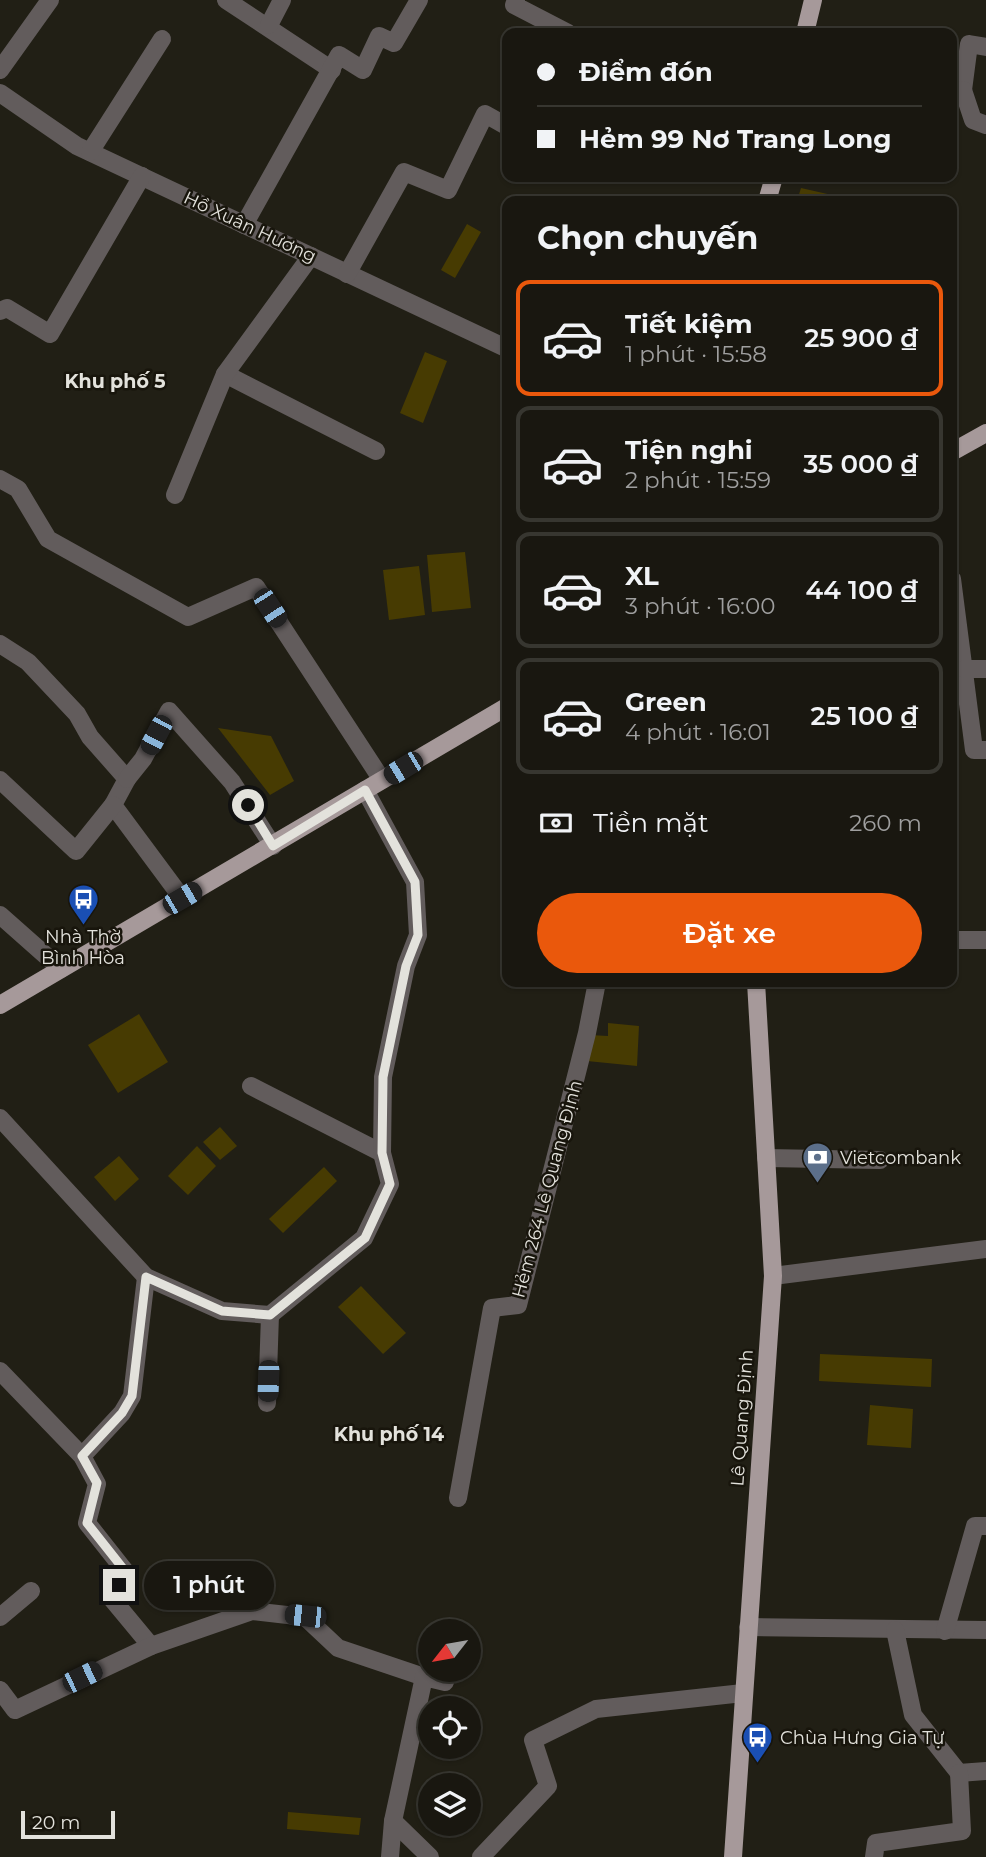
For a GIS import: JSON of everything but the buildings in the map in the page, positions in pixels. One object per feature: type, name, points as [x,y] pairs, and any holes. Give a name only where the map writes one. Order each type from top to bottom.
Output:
[{"type":"main road","points":[[806,28],[813,0]]},
{"type":"main road","points":[[957,449],[986,433]]},
{"type":"main road","points":[[0,1005],[502,710]]},
{"type":"main road","name":"Lê Quang Định","points":[[733,1857],[773,1276],[756,987]]},
{"type":"street","points":[[0,70],[50,0]]},
{"type":"street","points":[[226,0],[335,63],[363,71],[379,36],[394,43],[419,0]]},
{"type":"street","points":[[269,26],[282,0]]},
{"type":"street","points":[[516,0],[514,5],[558,28]]},
{"type":"street","points":[[90,152],[162,39]]},
{"type":"street","points":[[986,47],[969,44],[957,89],[973,120],[986,125]]},
{"type":"street","points":[[244,225],[335,63]]},
{"type":"street","name":"Hồ Xuân Hương","points":[[0,93],[90,152],[502,346]]},
{"type":"street","points":[[347,274],[404,172],[449,190],[485,114],[502,124]]},
{"type":"street","points":[[0,311],[7,308],[50,334],[142,176]]},
{"type":"street","points":[[175,495],[225,374],[311,257]]},
{"type":"street","points":[[225,374],[376,451]]},
{"type":"street","points":[[0,479],[18,489],[48,538],[188,617],[256,587],[382,780]]},
{"type":"street","points":[[957,616],[974,750],[986,750]]},
{"type":"street","points":[[0,644],[28,662],[77,714],[90,737],[127,779]]},
{"type":"street","points":[[964,669],[986,669]]},
{"type":"street","points":[[0,780],[76,851],[113,805],[127,779],[143,759],[169,711],[232,782],[273,846]]},
{"type":"street","points":[[0,1118],[146,1277],[222,1311],[270,1315],[365,1238],[390,1184],[382,1153],[383,1077],[406,966],[418,935],[415,882],[365,790]]},
{"type":"street","points":[[113,805],[182,898]]},
{"type":"street","points":[[0,915],[61,969]]},
{"type":"street","points":[[957,940],[986,940]]},
{"type":"street","name":"Hẻm 264 Lê Quang Định","points":[[458,1498],[492,1307],[518,1305],[587,1033],[596,987]]},
{"type":"street","points":[[251,1086],[382,1153]]},
{"type":"street","points":[[766,1158],[880,1160]]},
{"type":"street","points":[[773,1276],[986,1250]]},
{"type":"street","points":[[82,1456],[122,1413],[132,1396],[146,1277]]},
{"type":"street","points":[[267,1403],[270,1315]]},
{"type":"street","points":[[0,1371],[82,1456],[97,1483],[87,1523],[125,1571],[113,1599],[150,1646]]},
{"type":"street","points":[[945,1632],[975,1526],[986,1526]]},
{"type":"street","points":[[0,1617],[31,1591]]},
{"type":"street","points":[[0,1690],[15,1710],[150,1646],[252,1611],[305,1616],[338,1648],[418,1675]]},
{"type":"street","points":[[748,1627],[945,1632],[986,1630]]},
{"type":"street","points":[[874,1857],[876,1843],[962,1831],[959,1773],[914,1715],[895,1630]]},
{"type":"street","points":[[390,1857],[393,1821],[424,1682]]},
{"type":"street","points":[[481,1857],[548,1786],[533,1740],[596,1709],[743,1693]]},
{"type":"street","points":[[959,1773],[986,1771]]},
{"type":"street","points":[[393,1821],[430,1857]]},
{"type":"place","name":"Nhà Thờ Bình Hòa","points":[[83,926]]},
{"type":"place","name":"Vietcombank","points":[[817,1185]]},
{"type":"place","name":"Chùa Hưng Gia Tự","points":[[757,1765]]},
{"type":"district","name":"Khu phố 5","points":[[115,381]]},
{"type":"district","name":"Khu phố 14","points":[[389,1434]]},
{"type":"route","points":[[119,1585],[125,1571],[87,1523],[97,1483],[82,1456],[122,1413],[132,1396],[146,1277],[222,1311],[270,1315],[365,1238],[390,1184],[382,1153],[383,1077],[406,966],[418,935],[415,882],[365,790],[273,846],[264,827],[248,805]]}]
